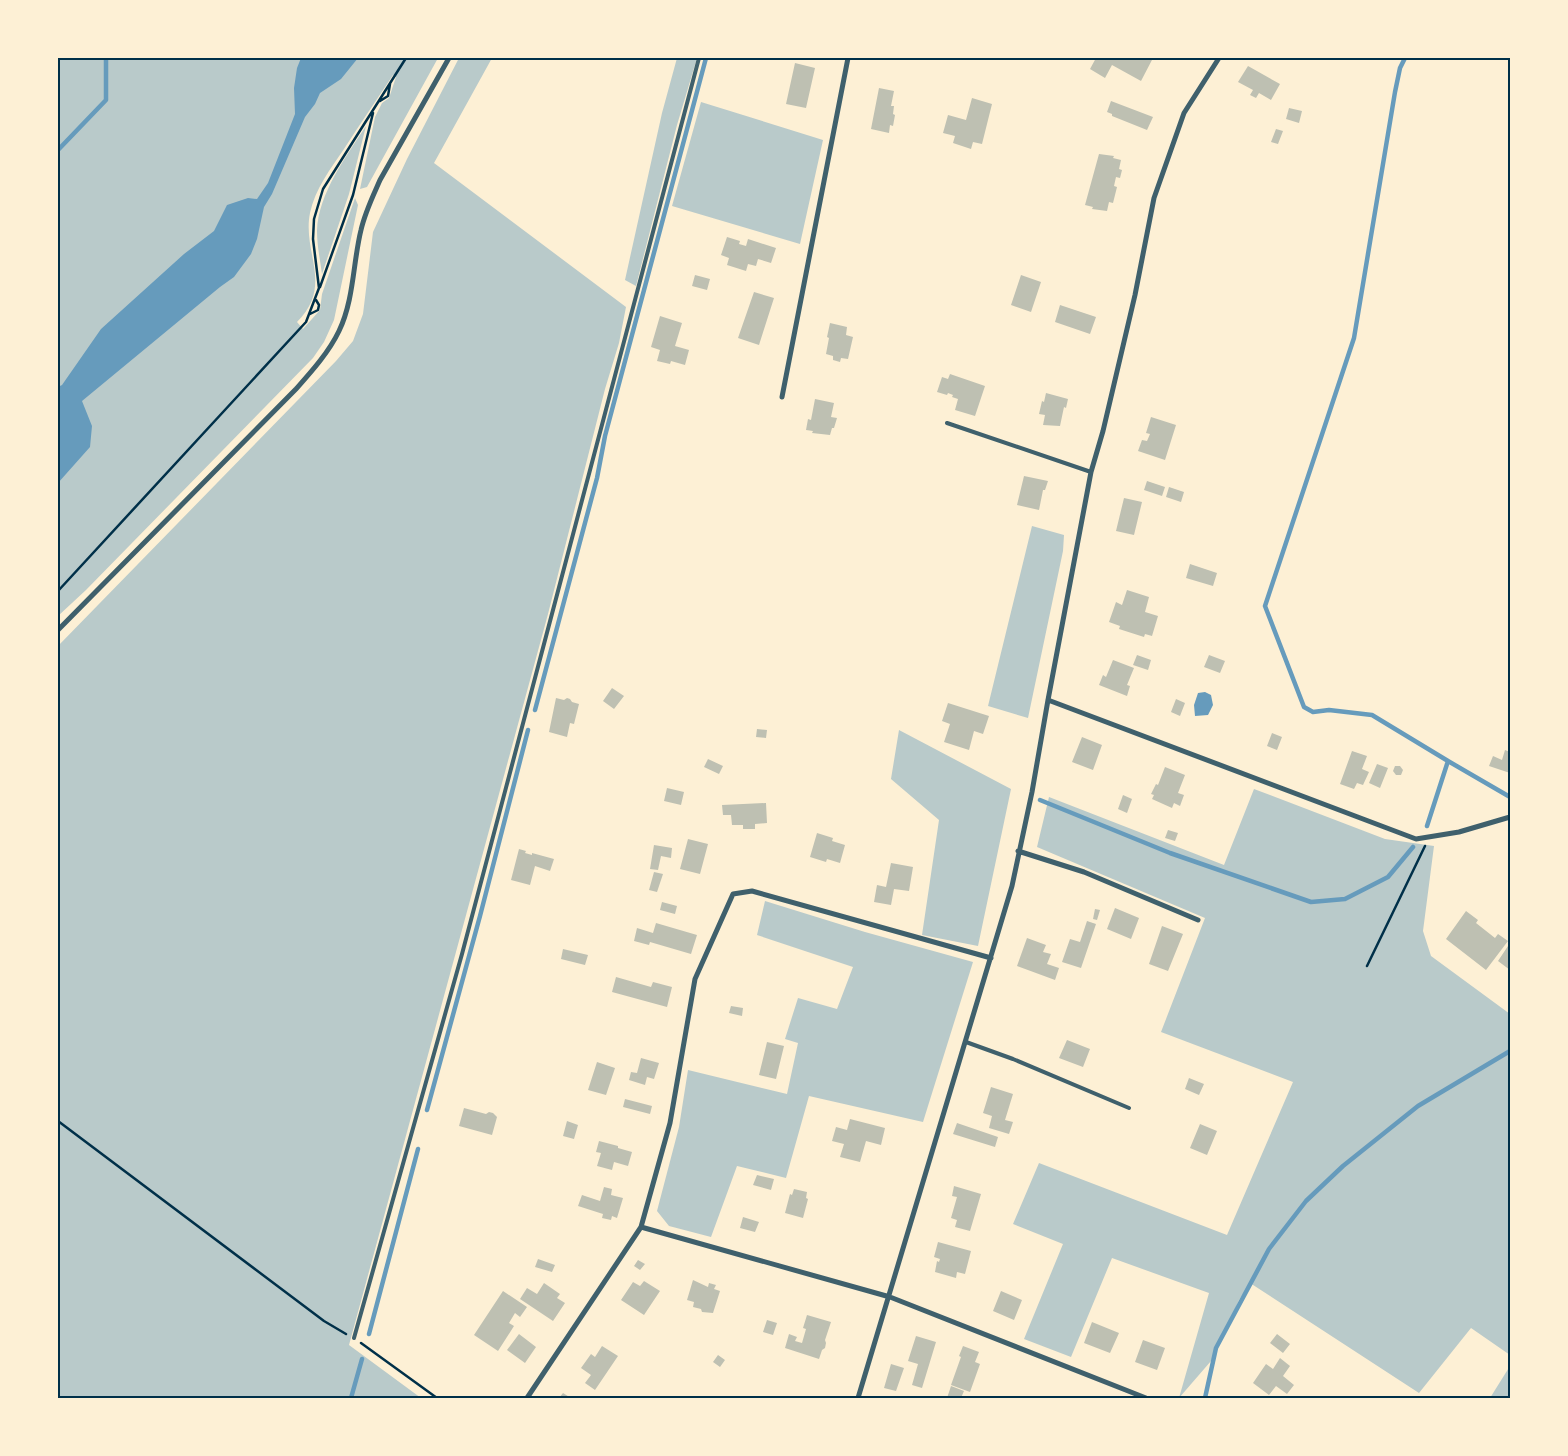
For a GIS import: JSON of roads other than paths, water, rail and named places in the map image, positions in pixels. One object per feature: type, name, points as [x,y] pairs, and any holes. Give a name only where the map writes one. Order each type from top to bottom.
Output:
[{"type":"street","points":[[58,630],[296,389],[313,370],[334,341],[347,304],[361,229],[371,200],[380,180],[449,58]]},
{"type":"street","points":[[782,397],[848,58]]},
{"type":"street","points":[[858,1398],[890,1297],[1012,886],[1032,792],[1091,472],[1103,431],[1135,295],[1154,198],[1184,114],[1219,58]]},
{"type":"street","points":[[1048,700],[1407,837],[1416,839],[1458,832],[1510,817]]},
{"type":"street","points":[[1018,851],[1084,872],[1198,920]]},
{"type":"street","points":[[527,1398],[641,1227],[670,1123],[695,979],[733,894],[752,891],[991,958]]},
{"type":"street","points":[[641,1227],[890,1297],[1146,1398]]},
{"type":"lane","points":[[354,1338],[462,954],[699,58]]},
{"type":"lane","points":[[947,423],[1091,472]]},
{"type":"lane","points":[[966,1042],[1013,1059],[1129,1108]]},
{"type":"water","points":[[301,58],[358,58],[341,79],[320,93],[315,104],[305,117],[272,194],[264,207],[257,239],[251,254],[234,277],[82,401],[92,426],[90,447],[58,483],[58,387],[62,385],[101,329],[184,254],[214,231],[227,205],[248,198],[257,199],[268,183],[295,114],[294,88],[297,68]]},
{"type":"water","points":[[1205,692],[1211,695],[1213,705],[1208,715],[1195,716],[1194,705],[1198,693]]},
{"type":"waterway","points":[[58,150],[106,100],[106,58]]},
{"type":"waterway","points":[[535,710],[597,478],[605,436],[706,58]]},
{"type":"waterway","points":[[1405,58],[1400,68],[1395,92],[1354,338],[1265,606],[1304,707],[1313,712],[1329,710],[1372,715],[1448,761],[1427,826]]},
{"type":"waterway","points":[[427,1110],[528,730]]},
{"type":"waterway","points":[[1448,761],[1510,797]]},
{"type":"waterway","points":[[1040,800],[1170,853],[1311,902],[1345,899],[1388,877],[1413,847]]},
{"type":"waterway","points":[[1205,1398],[1216,1348],[1269,1249],[1306,1201],[1343,1166],[1418,1106],[1510,1051]]},
{"type":"waterway","points":[[369,1334],[418,1149]]},
{"type":"waterway","points":[[351,1398],[362,1359]]}]
